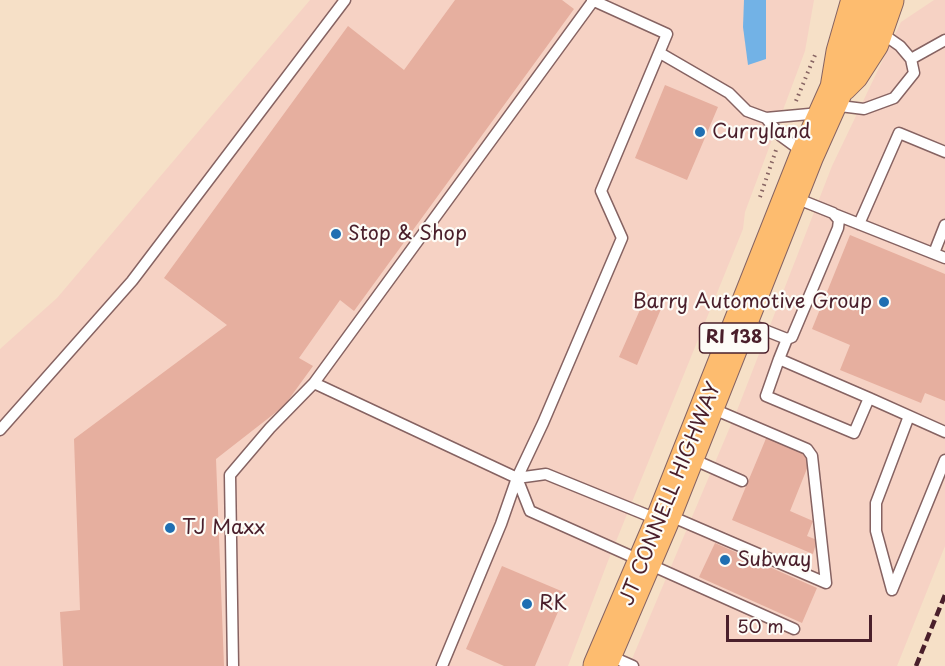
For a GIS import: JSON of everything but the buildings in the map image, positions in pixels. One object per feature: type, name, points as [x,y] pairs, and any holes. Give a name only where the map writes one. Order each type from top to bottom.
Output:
[{"type":"highway","name":"JT CONNELL HIGHWAY","points":[[612,662],[644,561],[708,406],[790,196],[831,102],[858,0]]},
{"type":"highway","name":"JT CONNELL HIGHWAY","points":[[831,102],[863,58],[882,15]]},
{"type":"lane","points":[[0,430],[132,281],[345,0]]},
{"type":"lane","points":[[233,666],[230,475],[270,428],[314,383],[593,0],[608,4],[667,34],[601,191],[622,238],[518,478],[442,666]]},
{"type":"lane","points":[[766,118],[831,102],[864,109],[894,98],[914,73],[911,58],[900,46],[882,15]]},
{"type":"lane","points":[[911,58],[945,40]]},
{"type":"lane","points":[[660,53],[729,93],[747,111],[766,118],[781,136],[807,155]]},
{"type":"lane","points":[[859,224],[899,133],[945,152]]},
{"type":"lane","points":[[790,196],[945,258]]},
{"type":"lane","points":[[833,213],[839,220],[838,228],[792,337],[787,339],[766,396],[854,433],[869,398]]},
{"type":"lane","points":[[934,254],[945,225]]},
{"type":"lane","points":[[741,320],[787,339]]},
{"type":"lane","points":[[779,359],[945,432]]},
{"type":"lane","points":[[314,383],[518,478],[546,474],[826,583],[812,456],[807,448],[708,406]]},
{"type":"lane","points":[[909,416],[876,503],[876,531],[892,590],[945,460]]},
{"type":"lane","points":[[687,457],[742,481]]},
{"type":"lane","points":[[518,478],[530,510],[794,630]]},
{"type":"shaded area","points":[[310,0],[814,0],[805,51],[745,212],[743,229],[608,561],[568,666],[0,666],[0,349],[57,298]]},
{"type":"shaded area","points":[[934,0],[945,0],[945,546],[897,666],[629,666],[738,408],[832,166],[901,22]]},
{"type":"water","points":[[744,0],[766,0],[766,59],[748,65],[743,27]]},
{"type":"railway","points":[[916,666],[945,595]]},
{"type":"place","name":"Curryland","points":[[700,132]]},
{"type":"place","name":"Stop & Shop","points":[[336,234]]},
{"type":"place","name":"Barry Automotive Group","points":[[884,302]]},
{"type":"place","name":"TJ Maxx","points":[[170,528]]},
{"type":"place","name":"Subway","points":[[725,560]]},
{"type":"place","name":"RK","points":[[527,604]]}]
